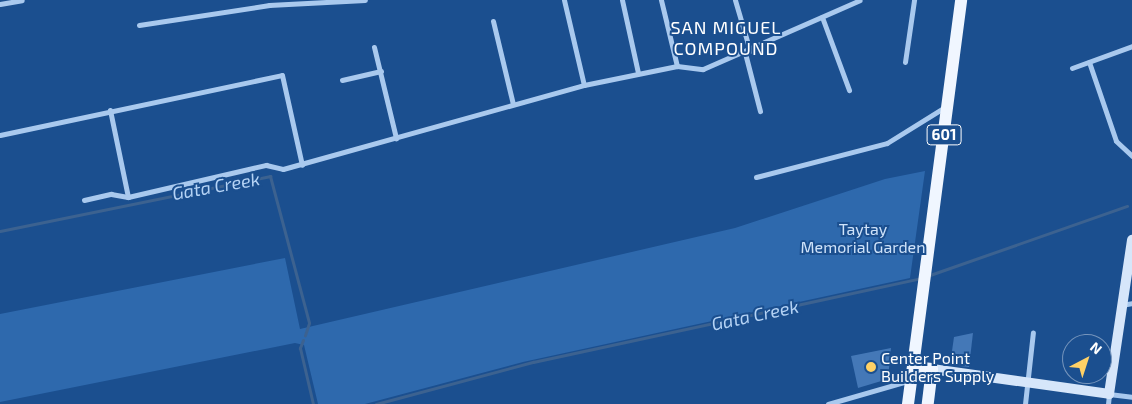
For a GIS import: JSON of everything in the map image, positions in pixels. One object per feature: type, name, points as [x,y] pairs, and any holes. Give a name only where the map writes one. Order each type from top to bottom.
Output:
[{"type":"main road","name":"601","points":[[908,404],[961,0]]},
{"type":"main road","points":[[913,373],[932,369],[928,404]]},
{"type":"street","points":[[0,4],[22,0]]},
{"type":"street","points":[[139,25],[270,5],[365,0]]},
{"type":"street","points":[[564,0],[584,85]]},
{"type":"street","points":[[622,0],[638,74]]},
{"type":"street","points":[[661,0],[677,66]]},
{"type":"street","points":[[735,0],[760,111]]},
{"type":"street","points":[[84,200],[111,194],[128,197],[266,165],[283,169],[302,165],[584,85],[677,66],[703,69],[747,52],[853,1],[860,0]]},
{"type":"street","points":[[905,62],[914,0]]},
{"type":"street","points":[[822,17],[850,90]]},
{"type":"street","points":[[493,21],[513,104]]},
{"type":"street","points":[[1072,68],[1132,46]]},
{"type":"street","points":[[374,47],[396,138]]},
{"type":"street","points":[[1089,62],[1116,141],[1129,147],[1132,156]]},
{"type":"street","points":[[342,80],[381,71]]},
{"type":"street","points":[[0,135],[110,110],[282,76],[302,165]]},
{"type":"street","points":[[756,176],[887,143],[947,106]]},
{"type":"street","points":[[110,110],[128,197]]},
{"type":"street","points":[[1109,399],[1121,305],[1132,240]]},
{"type":"street","points":[[1121,305],[1132,303]]},
{"type":"street","points":[[1024,404],[1033,332]]},
{"type":"street","points":[[932,369],[1028,382],[1109,399],[1132,397]]},
{"type":"street","points":[[828,404],[913,373]]},
{"type":"green space","name":"Taytay Memorial Garden","points":[[925,171],[910,278],[523,362],[365,404],[318,404],[304,345],[295,343],[0,402],[0,314],[285,258],[300,329],[735,228],[885,179]]},
{"type":"building","points":[[973,333],[969,367],[950,365],[954,337]]},
{"type":"building","name":"Center Point Builders Supply","points":[[891,348],[888,379],[858,388],[851,356]]},
{"type":"waterway","name":"Gata Creek","points":[[0,231],[270,176],[309,323],[305,335]]},
{"type":"waterway","name":"Gata Creek","points":[[927,276],[1127,206]]},
{"type":"waterway","name":"Gata Creek","points":[[376,404],[533,362],[921,278]]},
{"type":"waterway","name":"Gata Creek","points":[[303,340],[300,348],[313,404]]},
{"type":"place","name":"Center Point Builders Supply","points":[[871,367]]},
{"type":"district","name":"SAN MIGUEL COMPOUND","points":[[726,38]]}]
